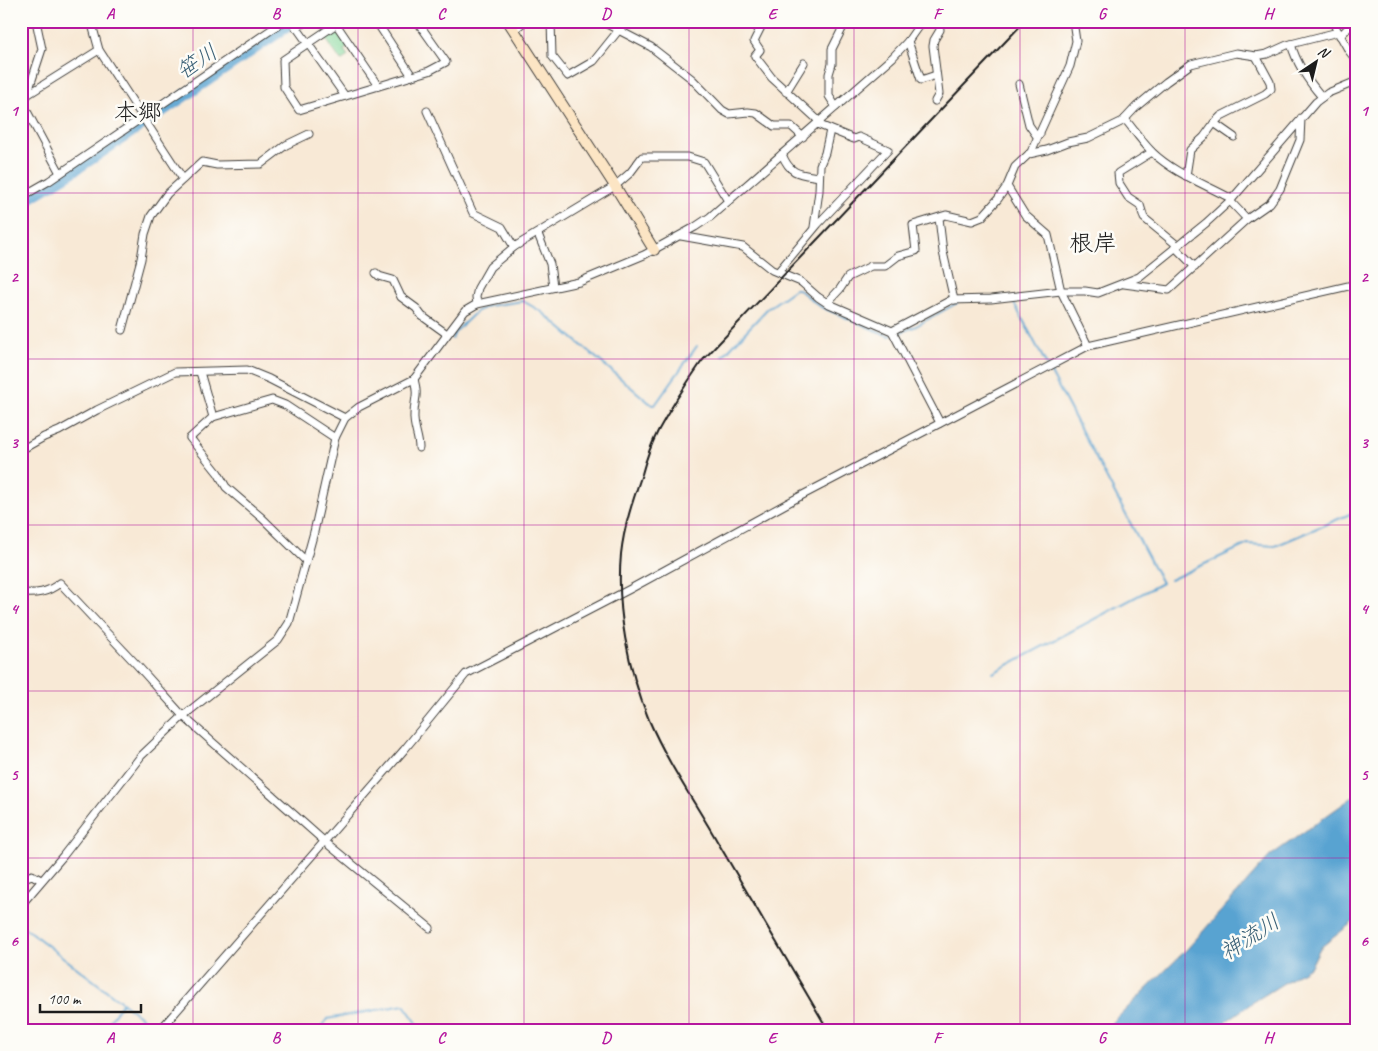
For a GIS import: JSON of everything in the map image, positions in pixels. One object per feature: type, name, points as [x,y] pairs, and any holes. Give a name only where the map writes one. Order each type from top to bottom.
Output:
[{"type":"street","points":[[36,21],[42,49],[28,95],[23,104],[60,173]]},
{"type":"street","points":[[88,21],[93,28],[99,50],[183,179]]},
{"type":"street","points":[[93,28],[97,26],[98,21]]},
{"type":"street","points":[[21,196],[60,173],[284,21]]},
{"type":"street","points":[[306,21],[294,25],[345,96]]},
{"type":"street","points":[[376,21],[412,76]]},
{"type":"street","points":[[378,86],[339,23],[283,60],[284,87],[299,110],[429,71],[446,62],[417,21]]},
{"type":"street","points":[[525,21],[511,25],[654,250]]},
{"type":"street","points":[[551,21],[552,56],[568,76],[594,61],[626,21]]},
{"type":"street","points":[[764,21],[754,41],[760,50],[755,56],[772,78],[818,123],[830,130],[854,139],[859,137],[888,150],[814,228],[778,272]]},
{"type":"street","points":[[836,107],[829,96],[829,74],[832,64],[832,49],[844,25],[844,21]]},
{"type":"street","points":[[21,905],[141,756],[182,716],[278,640],[289,624],[314,532],[335,438],[345,418],[359,407],[414,379],[465,311],[477,304],[579,282],[654,250],[710,217],[893,57],[908,41],[922,21]]},
{"type":"street","points":[[936,101],[939,94],[933,46],[940,30],[939,21]]},
{"type":"street","points":[[827,303],[840,290],[848,277],[871,266],[886,266],[898,256],[916,251],[913,225],[946,215],[972,221],[982,217],[998,199],[1007,186],[1015,167],[1029,154],[1040,134],[1070,66],[1076,41],[1073,21]]},
{"type":"street","points":[[1332,21],[1348,51],[1357,61]]},
{"type":"street","points":[[1029,154],[1088,138],[1125,119],[1136,107],[1191,64],[1236,53],[1256,56],[1267,54],[1291,44],[1339,34],[1355,21]]},
{"type":"street","points":[[606,22],[619,31],[651,47],[692,79],[722,110],[729,114],[756,113],[774,126],[791,126],[803,137]]},
{"type":"street","points":[[908,41],[921,80],[936,75]]},
{"type":"street","points":[[1291,44],[1295,56],[1308,80],[1322,97]]},
{"type":"street","points":[[28,95],[99,50]]},
{"type":"street","points":[[1186,176],[1190,150],[1204,137],[1220,116],[1265,94],[1271,89],[1270,82],[1256,56]]},
{"type":"street","points":[[786,92],[804,63]]},
{"type":"street","points":[[892,331],[946,302],[954,300],[991,299],[1061,291],[1085,290],[1098,293],[1139,277],[1206,223],[1231,200],[1301,118],[1322,97],[1357,82]]},
{"type":"street","points":[[1019,84],[1029,125],[1036,135],[1040,134]]},
{"type":"street","points":[[427,111],[473,213],[502,227],[514,247]]},
{"type":"street","points":[[1124,284],[1169,290],[1247,219],[1270,203],[1280,189],[1300,140],[1301,118]]},
{"type":"street","points":[[1125,119],[1152,152],[1186,176],[1231,200],[1247,219]]},
{"type":"street","points":[[1214,123],[1234,138]]},
{"type":"street","points":[[814,228],[820,165],[825,153],[830,130]]},
{"type":"street","points":[[122,330],[141,259],[145,234],[151,216],[167,194],[202,162],[217,165],[262,164],[286,145],[309,134]]},
{"type":"street","points":[[1152,152],[1118,173],[1120,184],[1128,196],[1140,205],[1144,218],[1176,246],[1195,267]]},
{"type":"street","points":[[782,154],[786,165],[798,174],[819,177]]},
{"type":"street","points":[[477,304],[478,288],[490,267],[514,247],[615,186],[630,173],[642,157],[688,157],[704,162],[728,201]]},
{"type":"street","points":[[1007,186],[1025,215],[1048,235],[1061,291],[1088,346]]},
{"type":"street","points":[[939,218],[943,252],[954,300]]},
{"type":"street","points":[[538,234],[550,264],[553,287]]},
{"type":"street","points":[[680,236],[743,247],[772,270],[801,282],[827,303],[892,331],[940,423]]},
{"type":"street","points":[[376,273],[379,276],[393,280],[401,297],[416,308],[422,316],[447,334]]},
{"type":"street","points":[[160,1030],[466,674],[632,588],[794,499],[1088,346],[1357,284]]},
{"type":"street","points":[[21,450],[174,372],[247,370],[257,373],[345,418]]},
{"type":"street","points":[[200,372],[212,416]]},
{"type":"street","points":[[414,379],[418,393],[414,416],[419,448]]},
{"type":"street","points":[[306,561],[262,518],[226,487],[218,473],[190,438],[212,416],[272,400],[285,405],[335,438]]},
{"type":"street","points":[[21,593],[30,594],[49,591],[60,583],[182,716],[324,841],[430,928]]},
{"type":"street","points":[[21,879],[32,876],[41,880]]},
{"type":"green space","points":[[333,30],[338,32],[348,47],[344,50],[348,56],[341,61],[324,36]]},
{"type":"water","name":"神流川","points":[[1357,794],[1357,919],[1320,948],[1311,966],[1252,1003],[1214,1030],[1105,1030],[1188,948],[1270,856]]},
{"type":"waterway","name":"笹川","points":[[21,203],[70,173],[295,21]]},
{"type":"waterway","points":[[723,356],[767,309],[795,289],[798,289],[821,307],[889,336],[892,335]]},
{"type":"waterway","points":[[992,302],[1011,300],[1015,305],[1162,583],[993,673]]},
{"type":"waterway","points":[[452,339],[455,332],[477,311],[488,306],[523,301],[542,312],[652,405],[655,405],[697,346]]},
{"type":"waterway","points":[[897,334],[916,326],[957,303]]},
{"type":"waterway","points":[[1170,580],[1248,544],[1275,546],[1357,511]]},
{"type":"waterway","points":[[21,925],[158,1030]]},
{"type":"waterway","points":[[103,1030],[123,1002]]},
{"type":"waterway","points":[[319,1030],[327,1019],[404,1005],[422,1030]]},
{"type":"railway","points":[[828,1030],[672,766],[649,720],[635,680],[622,617],[620,575],[624,533],[655,436],[673,404],[702,361],[1025,21]]},
{"type":"district","name":"本郷","points":[[138,112]]},
{"type":"district","name":"根岸","points":[[1093,243]]}]
